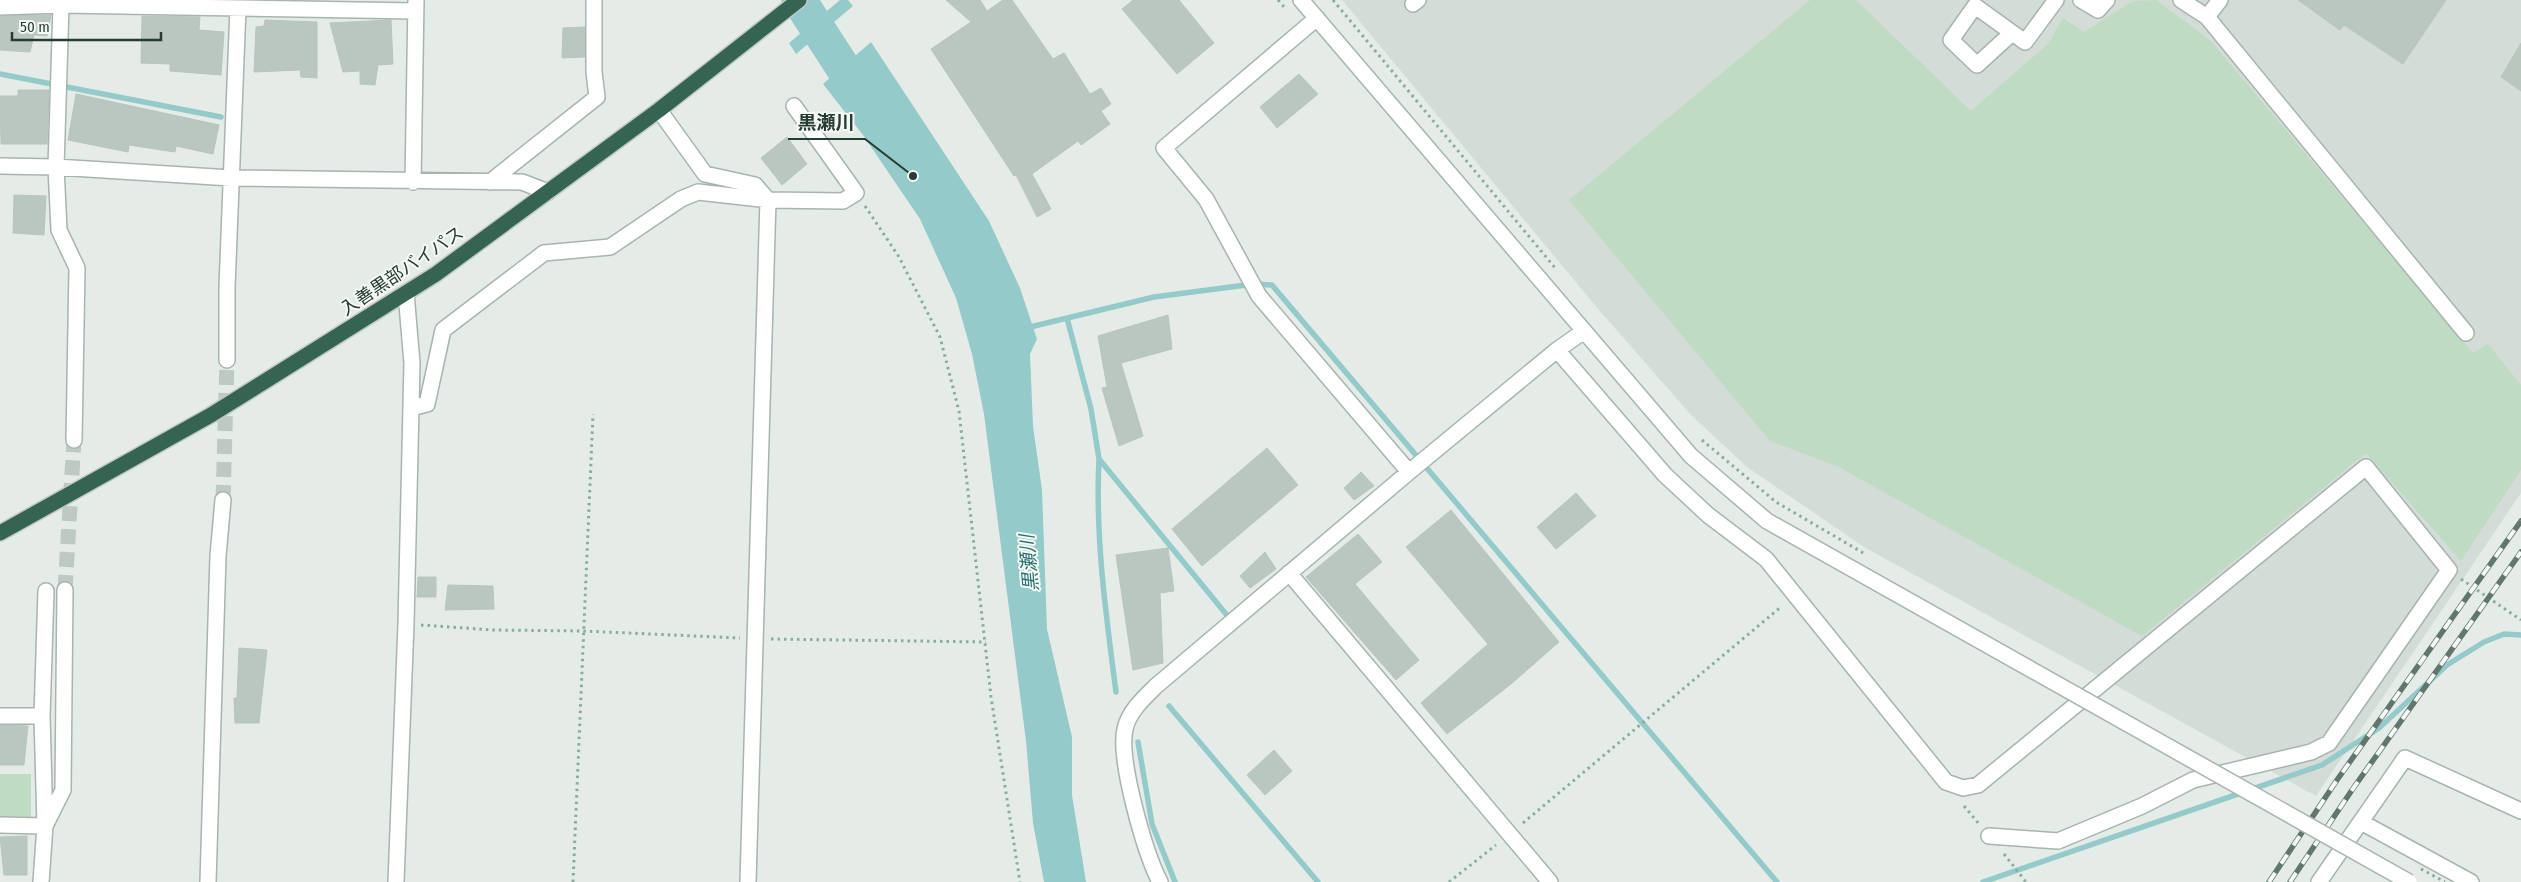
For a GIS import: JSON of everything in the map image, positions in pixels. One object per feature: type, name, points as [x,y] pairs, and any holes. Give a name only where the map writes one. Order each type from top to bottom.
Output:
[{"type":"highway","name":"入善黒部バイパス","points":[[0,533],[210,415],[406,293],[659,110],[799,0]]},
{"type":"street","points":[[490,182],[597,96],[594,72],[594,0]]},
{"type":"street","points":[[1301,0],[1691,456],[1767,521],[2409,882]]},
{"type":"street","points":[[2012,33],[2025,42],[2056,0]]},
{"type":"street","points":[[2081,0],[2098,10],[2107,0]]},
{"type":"street","points":[[2181,0],[2207,17],[2466,333]]},
{"type":"street","points":[[2207,17],[2220,0]]},
{"type":"street","points":[[0,7],[61,2],[238,8],[415,6],[413,182]]},
{"type":"street","points":[[61,2],[56,167],[59,230],[77,268],[74,440]]},
{"type":"street","points":[[227,360],[231,178],[238,8]]},
{"type":"street","points":[[1317,18],[1164,148],[1206,199],[1259,296],[1409,472]]},
{"type":"street","points":[[411,408],[427,404],[444,330],[544,253],[610,247],[681,199],[698,192],[768,200],[843,201],[856,193],[794,106]]},
{"type":"street","points":[[659,110],[705,174],[755,185],[768,200],[748,882]]},
{"type":"street","points":[[0,166],[56,167],[231,178],[522,182],[548,192]]},
{"type":"street","points":[[396,882],[406,624],[412,363],[406,293]]},
{"type":"street","points":[[1160,882],[1138,816],[1124,753],[1125,728],[1135,708],[1156,686],[1409,472],[1557,350],[1584,331]]},
{"type":"street","points":[[1557,350],[1665,475],[1708,516],[1766,559],[1946,782],[1964,788],[1978,785],[2366,467],[2449,570],[2329,742],[2311,752],[2192,780],[2142,806],[2058,841],[1989,836]]},
{"type":"street","points":[[208,882],[218,556],[223,500]]},
{"type":"street","points":[[1289,574],[1550,882]]},
{"type":"street","points":[[46,826],[63,790],[65,590]]},
{"type":"street","points":[[41,882],[46,826],[42,716],[46,591]]},
{"type":"street","points":[[0,716],[42,716]]},
{"type":"street","points":[[2319,882],[2405,758],[2521,811]]},
{"type":"street","points":[[2361,822],[2472,882]]},
{"type":"street","points":[[0,825],[46,826]]},
{"type":"path","points":[[1333,0],[1560,273]]},
{"type":"path","points":[[856,193],[899,257],[940,337],[959,411],[994,716],[1020,882]]},
{"type":"path","points":[[573,882],[593,414]]},
{"type":"path","points":[[1696,433],[1702,440]]},
{"type":"path","points":[[2449,570],[2488,599],[2521,620]]},
{"type":"path","points":[[1449,882],[1510,834],[1794,596]]},
{"type":"path","points":[[406,624],[494,630],[583,631],[755,638],[986,642]]},
{"type":"shaded area","points":[[1342,0],[2521,0],[2521,493],[2316,796],[1864,547],[1747,467],[1691,415],[1599,310]]},
{"type":"green space","points":[[1810,0],[1856,0],[1971,111],[2049,43],[2063,18],[2084,32],[2133,1],[2156,0],[2210,40],[2473,353],[2488,344],[2521,385],[2521,470],[2461,561],[2366,453],[2142,636],[1837,466],[1770,441],[1569,200]]},
{"type":"green space","points":[[0,774],[31,774],[31,818],[0,819]]},
{"type":"water","points":[[840,0],[848,0],[853,6],[796,54],[789,43]]},
{"type":"water","points":[[871,42],[989,221],[1020,288],[1037,339],[1030,354],[1033,426],[1042,490],[1047,629],[1072,737],[1072,795],[1086,882],[1044,882],[1033,823],[1026,741],[984,414],[972,354],[956,298],[920,219],[863,135],[823,84]]},
{"type":"building","points":[[946,0],[980,0],[987,11],[1003,0],[1012,0],[1053,59],[1064,53],[1090,94],[1101,88],[1111,104],[1101,111],[1110,124],[1081,145],[1078,141],[1032,174],[1051,209],[1037,217],[1016,175],[1014,176],[931,49],[971,22]]},
{"type":"building","points":[[1133,0],[1179,0],[1214,43],[1177,74],[1122,9]]},
{"type":"building","points":[[2298,0],[2446,0],[2403,64],[2344,25],[2340,30]]},
{"type":"building","points":[[51,15],[47,36],[34,35],[30,52],[0,50],[0,16]]},
{"type":"building","points":[[142,16],[200,17],[199,30],[224,32],[221,75],[170,71],[170,64],[141,63]]},
{"type":"building","points":[[265,20],[317,22],[317,78],[301,77],[300,70],[254,72],[256,27],[264,26]]},
{"type":"building","points":[[391,20],[393,64],[378,65],[375,85],[360,84],[360,71],[343,72],[330,23]]},
{"type":"building","points":[[585,27],[585,57],[562,58],[563,28]]},
{"type":"building","points":[[2521,43],[2521,91],[2501,77]]},
{"type":"building","points":[[1299,74],[1318,94],[1277,128],[1260,107]]},
{"type":"building","points":[[18,90],[49,90],[47,144],[1,144],[0,96],[18,96]]},
{"type":"building","points":[[76,94],[219,125],[213,154],[176,146],[175,152],[129,145],[128,152],[68,140]]},
{"type":"building","points":[[787,137],[807,164],[782,185],[761,158]]},
{"type":"building","points":[[14,195],[46,196],[44,235],[13,233]]},
{"type":"building","points":[[1168,315],[1172,349],[1121,363],[1143,436],[1119,446],[1102,388],[1107,387],[1098,336]]},
{"type":"building","points":[[1267,448],[1298,485],[1202,566],[1172,529]]},
{"type":"building","points":[[1361,472],[1374,486],[1354,500],[1344,488]]},
{"type":"building","points":[[1576,493],[1596,516],[1556,549],[1537,527]]},
{"type":"building","points":[[1451,510],[1559,642],[1511,684],[1447,734],[1421,703],[1488,644],[1406,547]]},
{"type":"building","points":[[1358,534],[1382,562],[1355,584],[1419,660],[1396,680],[1306,577]]},
{"type":"building","points":[[1168,548],[1174,591],[1160,593],[1163,663],[1133,670],[1116,555]]},
{"type":"building","points":[[1265,552],[1276,569],[1250,588],[1240,576]]},
{"type":"building","points":[[418,577],[436,577],[436,597],[417,597]]},
{"type":"building","points":[[448,585],[493,586],[494,609],[445,610]]},
{"type":"building","points":[[239,648],[267,650],[259,723],[235,723],[234,698],[237,698]]},
{"type":"building","points":[[0,725],[28,726],[24,765],[0,765]]},
{"type":"building","points":[[1274,750],[1292,771],[1265,795],[1247,775]]},
{"type":"building","points":[[27,836],[27,875],[4,875],[0,837]]},
{"type":"waterway","name":"黒瀬川","points":[[799,0],[868,106]]},
{"type":"waterway","points":[[0,74],[221,117]]},
{"type":"waterway","points":[[1026,328],[1154,297],[1254,284],[1272,285],[1777,882]]},
{"type":"waterway","points":[[1067,318],[1091,409],[1099,459],[1226,614]]},
{"type":"waterway","points":[[1099,459],[1100,547],[1116,692]]},
{"type":"waterway","points":[[1983,882],[2322,765],[2379,728],[2447,665],[2484,642],[2504,634],[2521,635]]},
{"type":"waterway","points":[[1169,706],[1318,882]]},
{"type":"waterway","points":[[1138,742],[1152,824],[1175,882]]},
{"type":"tunnel","points":[[223,500],[227,360]]},
{"type":"tunnel","points":[[65,590],[74,440]]},
{"type":"railway","points":[[2269,882],[2337,780],[2521,521]]},
{"type":"railway","points":[[2290,882],[2352,790],[2521,552]]},
{"type":"place","name":"黒瀬川","points":[[913,176]]}]
